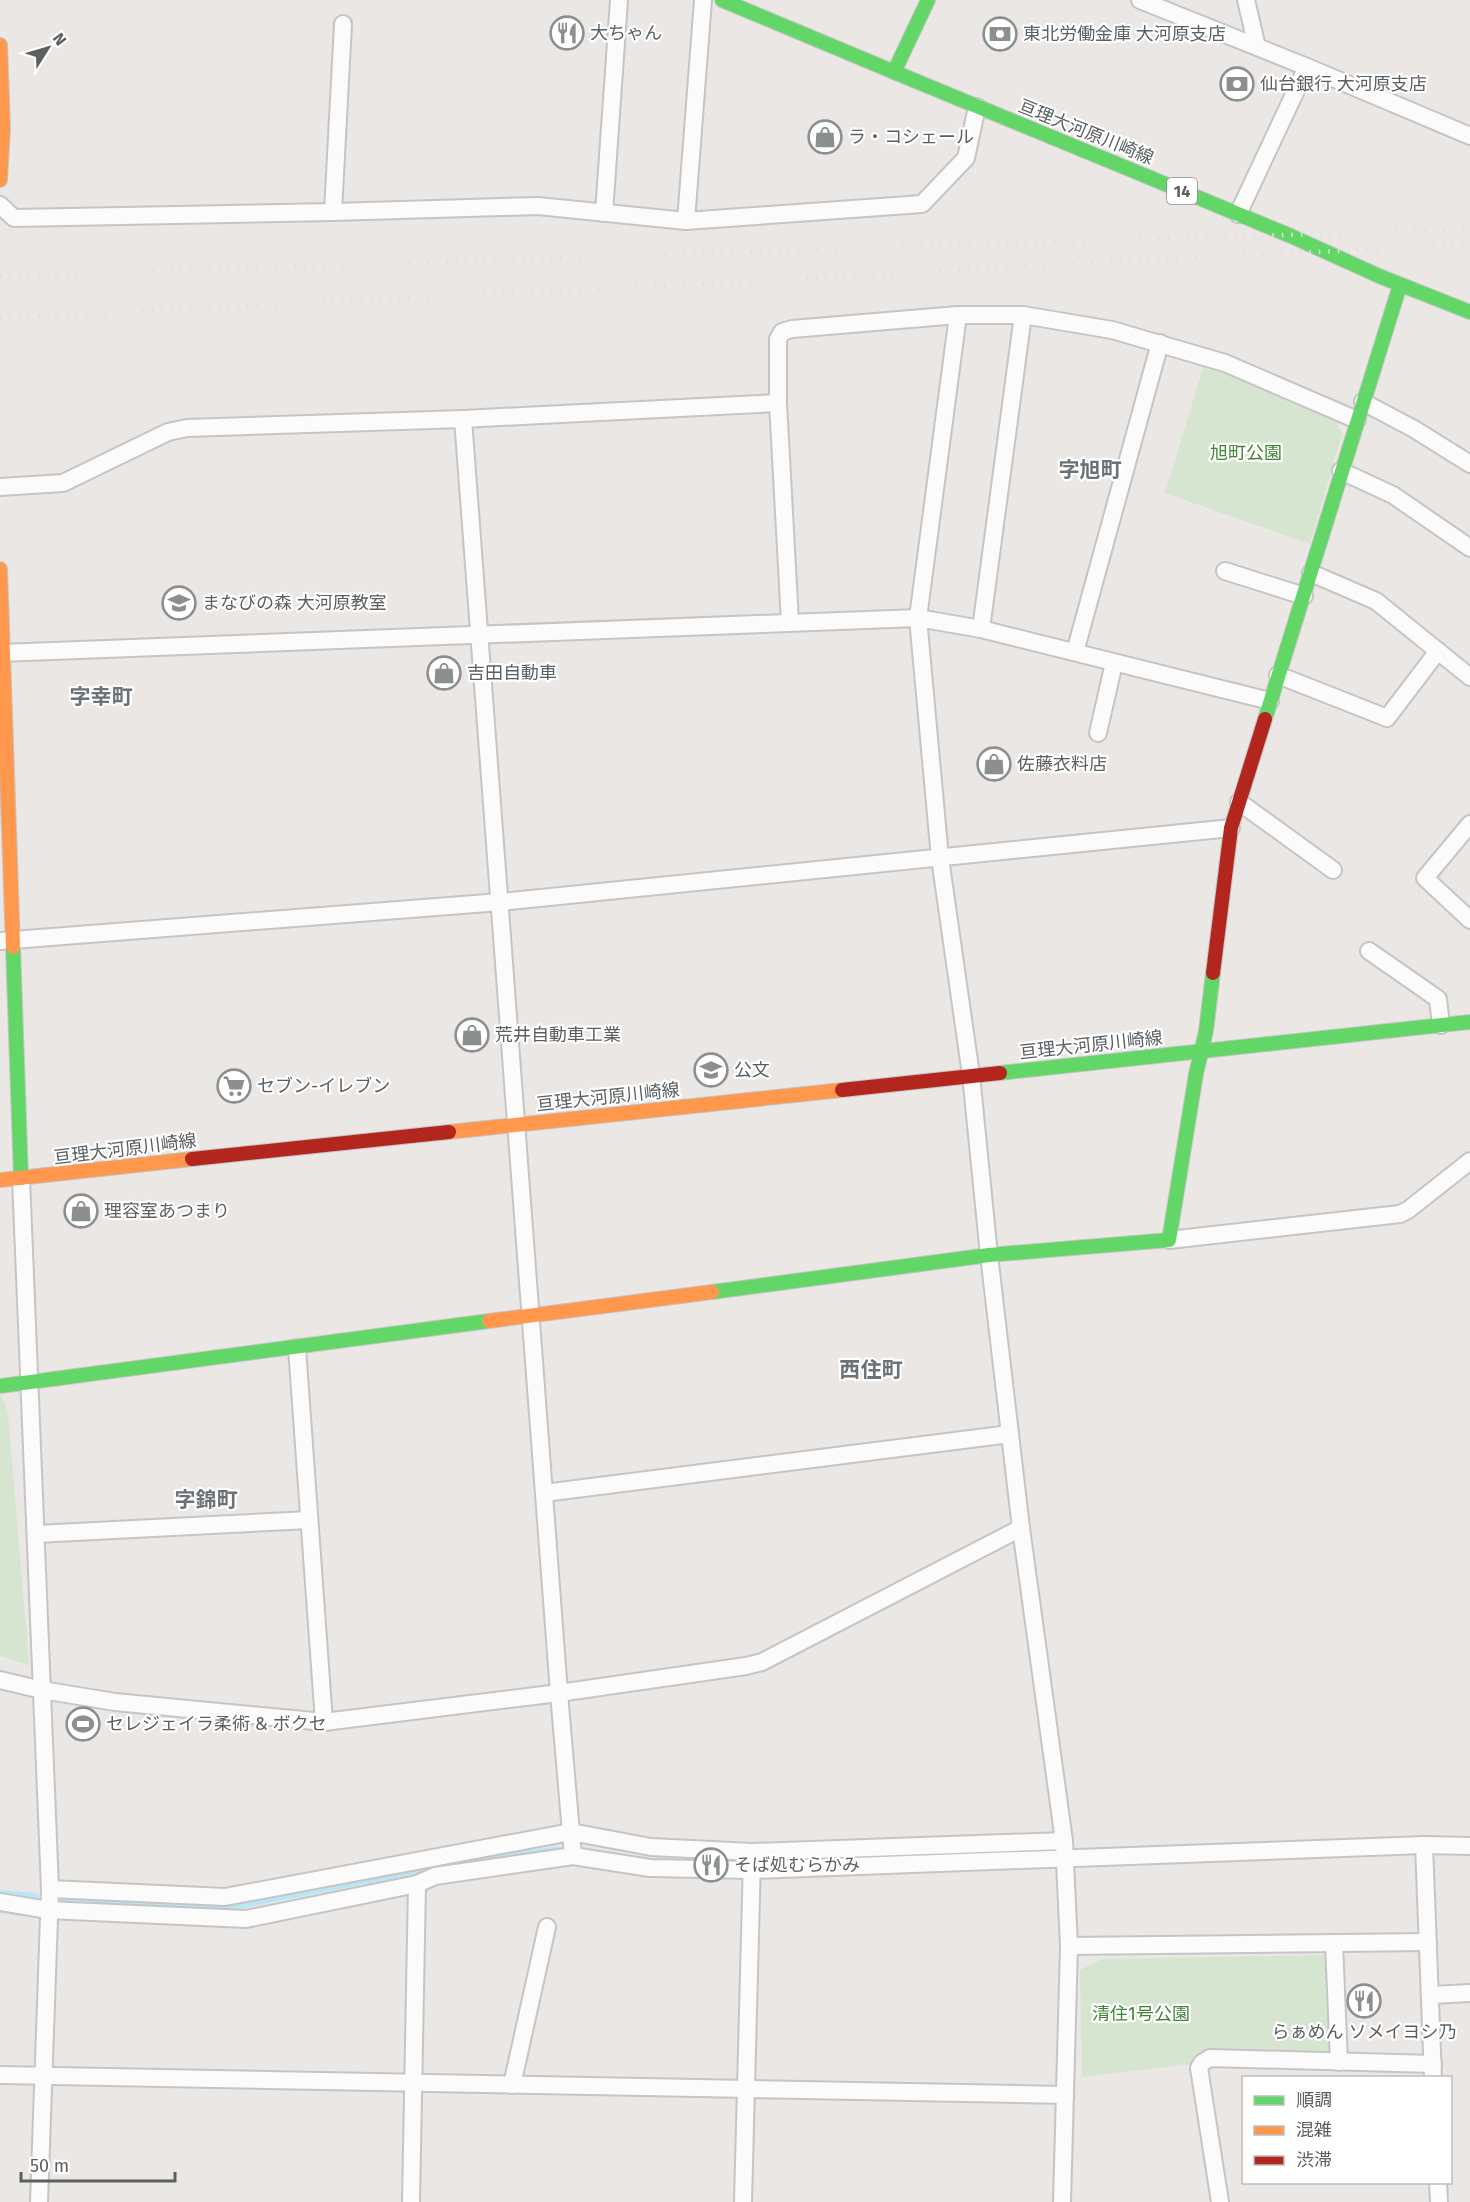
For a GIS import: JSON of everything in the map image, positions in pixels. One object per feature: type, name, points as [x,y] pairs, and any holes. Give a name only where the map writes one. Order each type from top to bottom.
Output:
[{"type":"street","points":[[604,213],[619,0]]},
{"type":"street","points":[[686,221],[703,0]]},
{"type":"street","name":"亘理大河原川崎線","points":[[722,0],[1238,214],[1400,285],[1470,312]]},
{"type":"street","points":[[894,72],[928,0]]},
{"type":"street","points":[[1140,0],[1470,136]]},
{"type":"street","points":[[1246,0],[1257,47]]},
{"type":"street","points":[[333,212],[343,24]]},
{"type":"street","points":[[0,45],[3,128],[0,180]]},
{"type":"street","points":[[1238,214],[1307,67]]},
{"type":"street","points":[[0,205],[15,218],[538,206],[686,221],[922,204],[966,158],[977,107]]},
{"type":"street","points":[[1169,1240],[1206,1031],[1231,828],[1400,285]]},
{"type":"street","points":[[790,622],[778,404],[778,339],[782,332],[792,329],[958,315],[1023,315],[1112,330],[1225,363],[1357,420]]},
{"type":"street","points":[[958,315],[918,618],[940,858],[970,1075],[988,1255],[1021,1528],[1064,1841],[1069,1946],[1062,2202]]},
{"type":"street","points":[[981,629],[1023,315]]},
{"type":"street","points":[[1075,652],[1160,343]]},
{"type":"street","points":[[1363,402],[1414,429],[1470,464]]},
{"type":"street","points":[[0,487],[63,483],[168,432],[187,428],[463,419],[778,404]]},
{"type":"street","points":[[463,419],[573,1856]]},
{"type":"street","points":[[1341,471],[1393,495],[1470,548]]},
{"type":"street","points":[[0,569],[7,941],[31,1384],[50,1888],[39,2202]]},
{"type":"street","points":[[1225,571],[1304,596]]},
{"type":"street","points":[[1311,573],[1376,600],[1470,677]]},
{"type":"street","points":[[2,653],[918,618],[981,629],[1270,701]]},
{"type":"street","points":[[1278,675],[1387,718],[1438,651]]},
{"type":"street","points":[[1098,734],[1114,663]]},
{"type":"street","points":[[1239,802],[1333,870]]},
{"type":"street","points":[[1470,824],[1425,878],[1470,920]]},
{"type":"street","points":[[7,941],[500,902],[1231,828]]},
{"type":"street","points":[[1369,951],[1438,999],[1441,1025]]},
{"type":"street","name":"亘理大河原川崎線","points":[[0,1180],[1470,1022]]},
{"type":"street","points":[[0,1386],[31,1384],[988,1255],[1169,1240],[1400,1214],[1470,1161]]},
{"type":"street","points":[[297,1348],[324,1722]]},
{"type":"street","points":[[544,1493],[1010,1434]]},
{"type":"street","points":[[36,1534],[309,1520]]},
{"type":"street","points":[[0,1680],[42,1690],[115,1702],[324,1722],[559,1693],[746,1666],[762,1662],[1021,1528]]},
{"type":"street","points":[[50,1888],[225,1897],[571,1832],[651,1847],[753,1852],[1064,1841]]},
{"type":"street","points":[[1220,2202],[1199,2068],[1210,2058],[1339,2062],[1433,2071],[1424,1845]]},
{"type":"street","points":[[0,1902],[48,1910],[246,1919],[417,1884],[435,1876],[573,1856],[650,1868],[752,1870],[1424,1845],[1470,1846]]},
{"type":"street","points":[[743,2202],[753,1852]]},
{"type":"street","points":[[411,2202],[417,1884]]},
{"type":"street","points":[[512,2085],[547,1927]]},
{"type":"street","points":[[1069,1946],[1428,1942]]},
{"type":"street","points":[[1334,1943],[1339,2062]]},
{"type":"street","points":[[1431,1995],[1470,1993]]},
{"type":"street","points":[[0,2075],[1065,2095]]},
{"type":"street","points":[[1438,2184],[1439,2202]]},
{"type":"green space","name":"旭町公園","points":[[1204,365],[1336,421],[1342,434],[1310,544],[1165,493]]},
{"type":"green space","points":[[0,1393],[8,1413],[29,1665],[0,1656]]},
{"type":"green space","name":"清住1号公園","points":[[1327,1955],[1331,2046],[1326,2053],[1200,2051],[1191,2064],[1082,2077],[1080,1970],[1102,1959]]},
{"type":"waterway","points":[[62,1900],[232,1907],[433,1868],[557,1849]]},
{"type":"waterway","points":[[0,1893],[36,1896]]},
{"type":"railway","points":[[0,276],[1470,229]]},
{"type":"railway","points":[[0,318],[1470,245]]},
{"type":"traffic: fast","points":[[722,0],[894,72]]},
{"type":"traffic: fast","points":[[928,0],[894,72],[1470,312]]},
{"type":"traffic: fast","points":[[1265,719],[1400,285]]},
{"type":"traffic: fast","points":[[13,947],[21,1178]]},
{"type":"traffic: fast","points":[[712,1292],[989,1255],[1169,1240],[1196,1074],[1206,1031],[1213,973]]},
{"type":"traffic: fast","points":[[1000,1073],[1470,1022]]},
{"type":"traffic: fast","points":[[0,1386],[489,1321]]},
{"type":"traffic: slow","points":[[0,45],[3,128],[0,180]]},
{"type":"traffic: slow","points":[[0,569],[13,947]]},
{"type":"traffic: slow","points":[[449,1132],[842,1090]]},
{"type":"traffic: slow","points":[[0,1180],[192,1159]]},
{"type":"traffic: slow","points":[[489,1321],[712,1292]]},
{"type":"traffic: jam","points":[[1213,973],[1231,828],[1265,719]]},
{"type":"traffic: jam","points":[[842,1090],[1000,1073]]},
{"type":"traffic: jam","points":[[192,1159],[449,1132]]},
{"type":"place","name":"大ちゃん","points":[[567,33]]},
{"type":"place","name":"東北労働金庫 大河原支店","points":[[1000,34]]},
{"type":"place","name":"仙台銀行 大河原支店","points":[[1237,84]]},
{"type":"place","name":"ラ・コシェール","points":[[825,137]]},
{"type":"place","name":"まなびの森 大河原教室","points":[[179,603]]},
{"type":"place","name":"吉田自動車","points":[[444,673]]},
{"type":"place","name":"佐藤衣料店","points":[[994,764]]},
{"type":"place","name":"荒井自動車工業","points":[[472,1035]]},
{"type":"place","name":"公文","points":[[711,1070]]},
{"type":"place","name":"セブン-イレブン","points":[[234,1086]]},
{"type":"place","name":"理容室あつまり","points":[[81,1211]]},
{"type":"place","name":"セレジェイラ柔術 & ボクセ","points":[[83,1724]]},
{"type":"place","name":"そば処むらかみ","points":[[711,1865]]},
{"type":"place","name":"らぁめん ソメイヨシ乃","points":[[1364,2001]]},
{"type":"district","name":"字旭町","points":[[1090,470]]},
{"type":"district","name":"字幸町","points":[[101,697]]},
{"type":"district","name":"西住町","points":[[871,1370]]},
{"type":"district","name":"字錦町","points":[[206,1500]]}]
